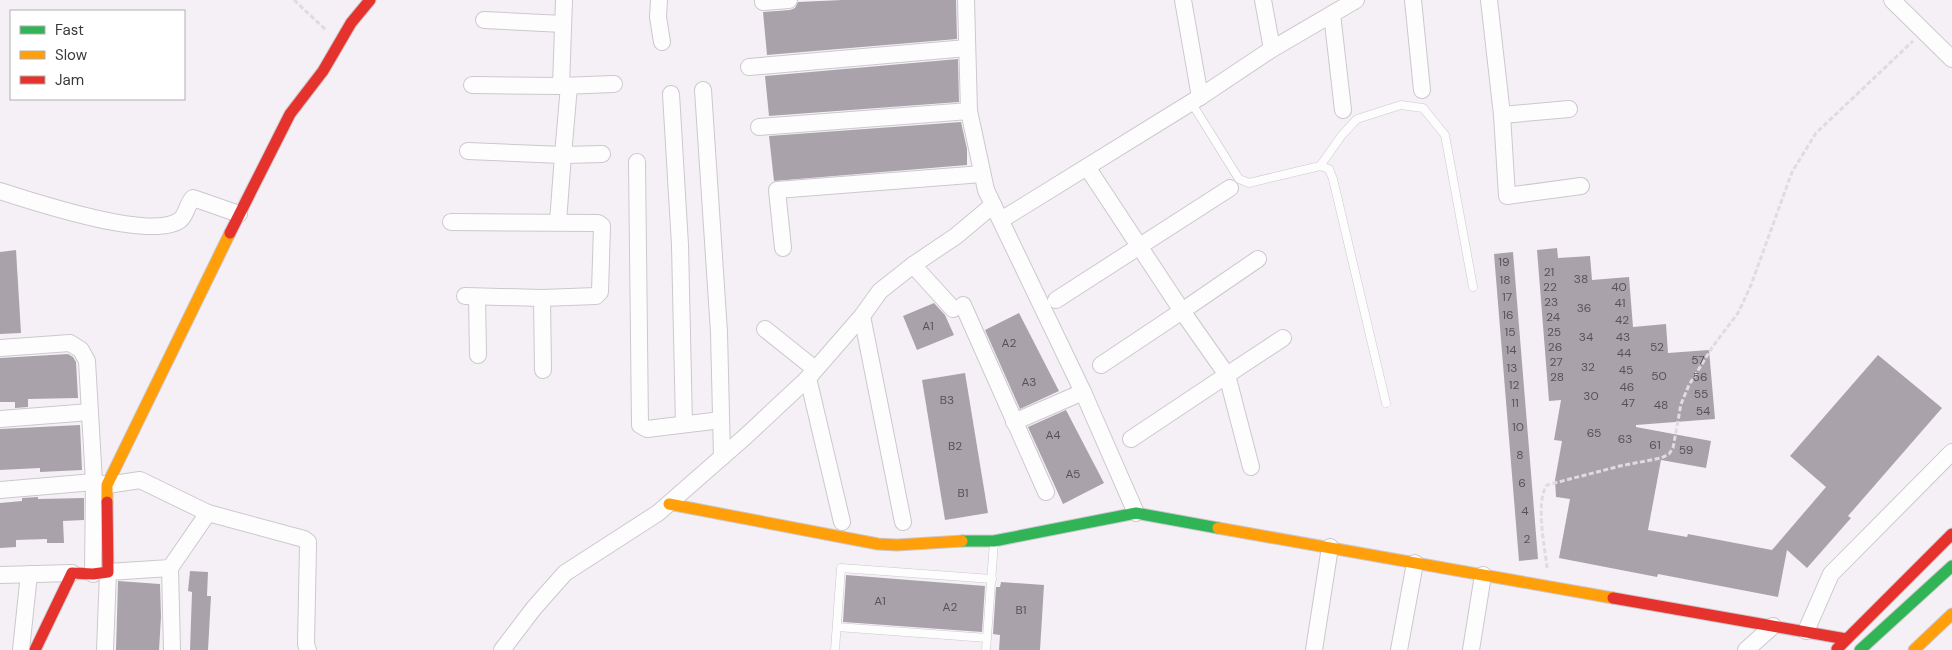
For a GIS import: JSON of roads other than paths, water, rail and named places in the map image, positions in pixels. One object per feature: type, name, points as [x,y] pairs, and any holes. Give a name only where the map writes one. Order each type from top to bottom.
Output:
[{"type":"main road","points":[[100,483],[290,114],[323,71],[351,23],[370,0]]},
{"type":"main road","points":[[669,504],[878,544],[897,545],[952,541],[994,541],[1136,513],[1846,639]]},
{"type":"main road","points":[[1836,650],[1952,534]]},
{"type":"main road","points":[[1860,650],[1952,566]]},
{"type":"main road","points":[[34,650],[72,573],[100,573]]},
{"type":"main road","points":[[1914,650],[1952,614]]},
{"type":"street","points":[[558,222],[563,155],[565,86],[564,0]]},
{"type":"street","points":[[659,0],[658,18],[662,42]]},
{"type":"street","points":[[763,2],[788,0]]},
{"type":"street","points":[[966,0],[969,110],[986,190],[1082,392],[1136,513]]},
{"type":"street","points":[[1183,0],[1196,99]]},
{"type":"street","points":[[1263,0],[1272,49]]},
{"type":"street","points":[[1001,220],[1196,99],[1272,49],[1356,0]]},
{"type":"street","points":[[1413,0],[1422,90]]},
{"type":"street","points":[[1489,0],[1502,115],[1507,196],[1581,186]]},
{"type":"street","points":[[1892,0],[1952,59]]},
{"type":"street","points":[[1332,14],[1343,110]]},
{"type":"street","points":[[484,20],[563,24]]},
{"type":"street","points":[[748,67],[967,48]]},
{"type":"street","points":[[472,85],[565,86],[614,84]]},
{"type":"street","points":[[703,90],[718,322],[722,457]]},
{"type":"street","points":[[671,94],[680,245],[684,424]]},
{"type":"street","points":[[1502,115],[1569,109]]},
{"type":"street","points":[[759,127],[969,110]]},
{"type":"street","points":[[468,151],[563,155],[602,154]]},
{"type":"street","points":[[637,162],[640,424],[648,429],[721,420]]},
{"type":"street","points":[[1087,167],[1182,311],[1227,375],[1250,467]]},
{"type":"street","points":[[783,248],[777,190],[982,174]]},
{"type":"street","points":[[1056,300],[1230,188]]},
{"type":"street","points":[[0,191],[48,206],[126,224],[156,227],[171,225],[182,220],[193,198],[239,214]]},
{"type":"street","points":[[502,650],[534,608],[565,573],[669,504],[812,373],[862,316],[880,291],[913,265],[956,236],[994,205]]},
{"type":"street","points":[[451,222],[598,223],[602,226],[600,292],[596,296],[542,298],[471,296],[478,355]]},
{"type":"street","points":[[1101,365],[1258,259]]},
{"type":"street","points":[[913,265],[958,307],[1046,492]]},
{"type":"street","points":[[542,298],[543,370]]},
{"type":"street","points":[[862,316],[903,522]]},
{"type":"street","points":[[765,329],[812,373],[842,522]]},
{"type":"street","points":[[1131,439],[1283,338]]},
{"type":"street","points":[[0,348],[70,343],[81,350],[87,361],[90,412],[100,483],[100,573],[105,650]]},
{"type":"street","points":[[1014,422],[1082,392]]},
{"type":"street","points":[[0,419],[90,412]]},
{"type":"street","points":[[1806,631],[1831,574],[1952,452]]},
{"type":"street","points":[[0,490],[140,480],[208,513],[308,542],[306,644],[308,650]]},
{"type":"street","points":[[172,650],[170,568],[208,513]]},
{"type":"street","points":[[1314,650],[1330,548]]},
{"type":"street","points":[[1399,650],[1415,563]]},
{"type":"street","points":[[100,573],[170,568]]},
{"type":"street","points":[[0,575],[72,573]]},
{"type":"street","points":[[21,650],[29,574]]},
{"type":"street","points":[[1471,650],[1483,575]]},
{"type":"street","points":[[1746,650],[1773,626]]},
{"type":"lane","points":[[1196,99],[1239,178],[1244,182],[1249,184],[1320,166],[1328,169],[1333,179],[1386,403]]},
{"type":"lane","points":[[1320,166],[1342,135],[1357,119],[1401,105],[1423,108],[1445,135],[1473,287]]},
{"type":"lane","points":[[986,650],[994,541]]},
{"type":"lane","points":[[835,650],[841,568],[992,579]]},
{"type":"lane","points":[[837,627],[987,638]]}]
